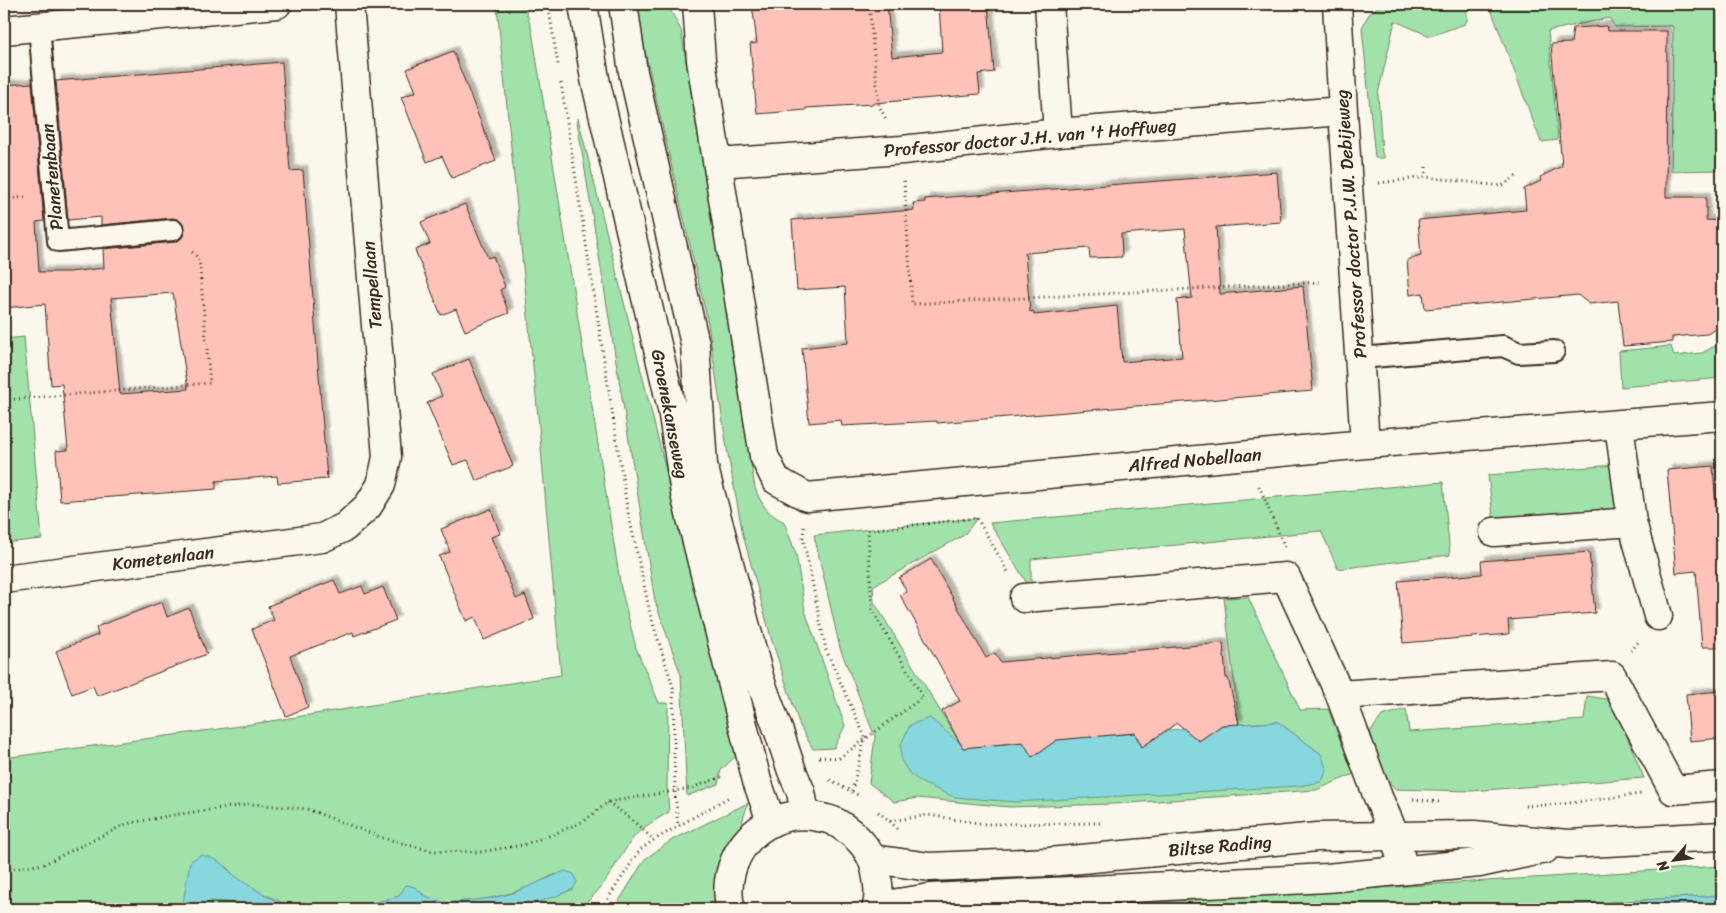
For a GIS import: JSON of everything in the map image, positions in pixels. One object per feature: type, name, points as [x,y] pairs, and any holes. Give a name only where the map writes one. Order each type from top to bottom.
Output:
[{"type":"street","points":[[4,30],[277,4]]},
{"type":"street","name":"Tempellaan","points":[[322,538],[345,527],[368,506],[381,485],[387,457],[349,4]]},
{"type":"street","name":"Groenekanseweg","points":[[583,4],[594,79],[672,408],[686,494],[757,781],[771,821]]},
{"type":"street","name":"Groenekanseweg","points":[[623,4],[633,72],[695,344],[703,465],[760,680],[780,732],[786,756],[801,792],[805,814]]},
{"type":"street","points":[[697,4],[701,60],[764,456],[776,480],[807,497]]},
{"type":"street","points":[[1054,4],[1058,133]]},
{"type":"street","name":"Professor doctor P.J.W. Debijeweg","points":[[1337,4],[1365,444]]},
{"type":"street","name":"Professor doctor J.H. van 't Hoffweg","points":[[718,163],[902,150],[1058,133],[1343,111]]},
{"type":"street","name":"Alfred Nobellaan","points":[[807,497],[1365,444],[1722,416]]},
{"type":"street","points":[[1619,425],[1632,522],[1658,616]]},
{"type":"street","points":[[1494,532],[1632,522]]},
{"type":"street","name":"Kometenlaan","points":[[4,579],[322,538]]},
{"type":"street","points":[[1024,598],[1286,577],[1340,696],[1378,797],[1395,836],[1404,870]]},
{"type":"street","points":[[1340,696],[1612,676],[1674,790],[1722,786]]},
{"type":"street","points":[[731,909],[728,878],[736,855],[751,835],[771,821],[787,816],[805,814],[832,820],[856,836],[873,859],[879,882],[877,907]]},
{"type":"street","name":"Biltse Rading","points":[[873,859],[930,867],[1039,862],[1317,837],[1474,835],[1568,844],[1722,836]]},
{"type":"street","name":"Biltse Rading","points":[[877,907],[930,898],[1327,878],[1479,863],[1568,844]]},
{"type":"lane","name":"Planetenbaan","points":[[39,27],[58,241],[173,230]]},
{"type":"lane","points":[[1360,358],[1503,346],[1519,353],[1554,351]]},
{"type":"path","points":[[548,4],[558,67]]},
{"type":"path","points":[[869,4],[879,106],[902,150],[912,304],[1355,280]]},
{"type":"path","points":[[560,76],[627,507],[651,617],[673,687],[675,791],[678,826],[640,850],[603,906],[597,909]]},
{"type":"path","points":[[1426,167],[1426,177]]},
{"type":"path","points":[[1349,187],[1426,177],[1502,186],[1518,175]]},
{"type":"path","points":[[4,400],[210,383],[199,259],[173,230]]},
{"type":"path","points":[[1246,455],[1292,563],[1286,577]]},
{"type":"path","points":[[807,497],[803,537],[826,650],[865,737],[852,791]]},
{"type":"path","points":[[786,756],[839,758],[865,737],[923,697],[872,610],[868,530],[977,518],[1024,598]]},
{"type":"path","points":[[1612,676],[1658,616]]},
{"type":"path","points":[[4,870],[44,864],[126,824],[173,815],[252,804],[307,809],[383,838],[432,851],[480,852],[523,845],[554,834],[584,821],[608,802],[675,791],[707,783],[753,762]]},
{"type":"path","points":[[608,802],[654,840]]},
{"type":"green space","points":[[641,4],[667,4],[681,30],[755,488],[766,508],[784,522],[796,554],[805,611],[845,726],[834,748],[813,749],[800,726],[772,641],[743,535],[727,449],[708,323],[637,17]]},
{"type":"green space","points":[[1384,4],[1463,4],[1467,19],[1465,24],[1430,36],[1395,21],[1378,94],[1382,153],[1384,158],[1375,158],[1362,28],[1370,13]]},
{"type":"green space","points":[[1489,4],[1722,4],[1722,170],[1671,171],[1673,26],[1615,27],[1609,18],[1548,31],[1558,140],[1541,142]]},
{"type":"green space","points":[[497,7],[525,8],[532,31],[621,588],[636,648],[659,703],[668,703],[667,785],[669,812],[646,826],[634,837],[602,886],[586,903],[576,909],[501,909],[533,904],[573,889],[555,874],[522,889],[476,901],[440,902],[428,898],[415,887],[399,896],[371,904],[342,907],[285,904],[237,878],[225,866],[184,904],[182,909],[4,909],[4,758],[233,727],[561,675],[539,426]]},
{"type":"green space","points":[[578,118],[737,755],[721,770],[718,784],[687,796],[681,675],[655,601]]},
{"type":"green space","points":[[24,337],[42,539],[4,543],[4,339]]},
{"type":"green space","points":[[1722,342],[1722,378],[1621,387],[1619,351],[1671,346],[1674,356],[1702,353]]},
{"type":"green space","points":[[1615,465],[1617,506],[1598,520],[1494,524],[1488,475]]},
{"type":"green space","points":[[1443,482],[1450,555],[1338,569],[1321,531],[1031,559],[1031,590],[990,523]]},
{"type":"green space","points":[[977,518],[964,535],[873,586],[874,602],[961,745],[901,760],[1321,754],[1278,722],[1239,724],[1224,598],[1248,597],[1300,710],[1328,709],[1354,774],[1316,790],[1114,804],[1009,807],[917,798],[894,802],[869,783],[875,737],[840,648],[814,535]]},
{"type":"green space","points":[[1587,696],[1612,700],[1644,778],[1471,791],[1394,789],[1381,768],[1370,732],[1382,716],[1406,709],[1409,732],[1584,720]]},
{"type":"green space","points":[[748,803],[740,829],[724,847],[714,887],[721,909],[614,909],[645,859],[672,840]]},
{"type":"green space","points":[[1722,866],[1722,895],[1508,909],[1046,909]]},
{"type":"green space","points":[[211,901],[230,902],[241,909],[210,909]]},
{"type":"water","points":[[930,718],[961,744],[968,747],[1134,733],[1140,744],[1144,745],[1167,730],[1189,728],[1198,740],[1222,725],[1278,722],[1321,754],[1327,771],[1321,782],[1299,786],[1015,802],[954,797],[922,783],[909,773],[901,760],[901,744],[910,725]]},
{"type":"water","points":[[200,855],[219,862],[238,878],[269,897],[292,905],[340,906],[376,902],[399,896],[406,885],[415,887],[423,895],[445,903],[493,898],[513,893],[565,871],[574,874],[577,882],[573,889],[559,895],[533,904],[501,909],[428,909],[414,905],[402,909],[241,909],[230,902],[211,901],[210,909],[182,909],[190,862]]},
{"type":"water","points":[[1722,895],[1722,909],[1508,909]]},
{"type":"building","points":[[752,4],[799,4],[800,7],[887,4],[892,57],[942,52],[939,4],[988,4],[994,72],[978,74],[980,94],[806,108],[806,110],[757,114],[750,44],[757,43]]},
{"type":"building","points":[[1607,26],[1608,31],[1667,31],[1666,197],[1706,197],[1706,220],[1722,221],[1722,326],[1707,334],[1672,337],[1672,342],[1623,346],[1618,301],[1589,304],[1578,295],[1425,309],[1423,293],[1410,295],[1407,260],[1421,256],[1418,220],[1526,210],[1524,189],[1541,181],[1540,177],[1562,166],[1551,44],[1571,43],[1573,28]]},
{"type":"building","points":[[453,51],[496,161],[452,178],[442,156],[427,162],[401,97],[416,92],[407,69]]},
{"type":"building","points":[[282,62],[290,171],[303,170],[327,479],[278,483],[277,476],[216,481],[216,489],[60,501],[56,451],[68,450],[62,384],[51,385],[45,304],[4,308],[4,85],[32,83],[44,221],[36,222],[39,272],[69,272],[104,268],[103,249],[175,242],[184,234],[185,229],[182,223],[172,218],[101,225],[101,217],[68,220],[56,81]],"holes":[[[173,293],[188,389],[120,394],[111,298]]]},
{"type":"building","points":[[1277,172],[1281,222],[1216,227],[1220,294],[1303,286],[1313,391],[937,423],[937,421],[842,426],[841,420],[809,423],[802,348],[848,343],[845,287],[797,290],[792,220],[914,210],[913,203],[925,202],[925,199]],"holes":[[[1185,229],[1192,298],[1177,300],[1182,357],[1122,362],[1117,306],[1034,315],[1033,311],[1030,312],[1025,253],[1089,248],[1090,258],[1122,257],[1121,234]]]},
{"type":"building","points":[[465,204],[488,258],[493,256],[505,287],[500,290],[509,313],[465,331],[456,309],[441,315],[415,250],[430,244],[421,222]]},
{"type":"building","points":[[469,359],[513,466],[476,481],[468,460],[453,465],[427,403],[442,396],[433,374]]},
{"type":"building","points":[[1713,466],[1719,551],[1722,551],[1722,647],[1702,647],[1696,571],[1676,573],[1667,470]]},
{"type":"building","points":[[491,509],[500,534],[491,537],[516,599],[525,595],[534,619],[484,640],[475,617],[466,621],[439,556],[450,552],[441,529]]},
{"type":"building","points":[[1589,552],[1595,613],[1508,620],[1509,634],[1403,643],[1398,581],[1482,574],[1481,561]]},
{"type":"building","points":[[931,559],[986,658],[995,653],[1000,662],[1223,643],[1226,678],[1228,678],[1239,724],[1222,725],[1199,741],[1177,723],[1142,747],[1135,733],[1057,740],[1032,757],[1023,742],[963,748],[942,711],[960,701],[900,595],[907,592],[899,578]]},
{"type":"building","points":[[334,580],[340,594],[362,586],[365,594],[383,587],[396,620],[354,636],[353,632],[290,656],[308,707],[286,716],[252,629],[274,620],[268,606]]},
{"type":"building","points":[[162,602],[167,617],[189,608],[207,654],[97,696],[93,686],[72,694],[56,651],[98,635],[96,627]]},
{"type":"building","points":[[1722,691],[1722,738],[1690,741],[1686,694]]}]
